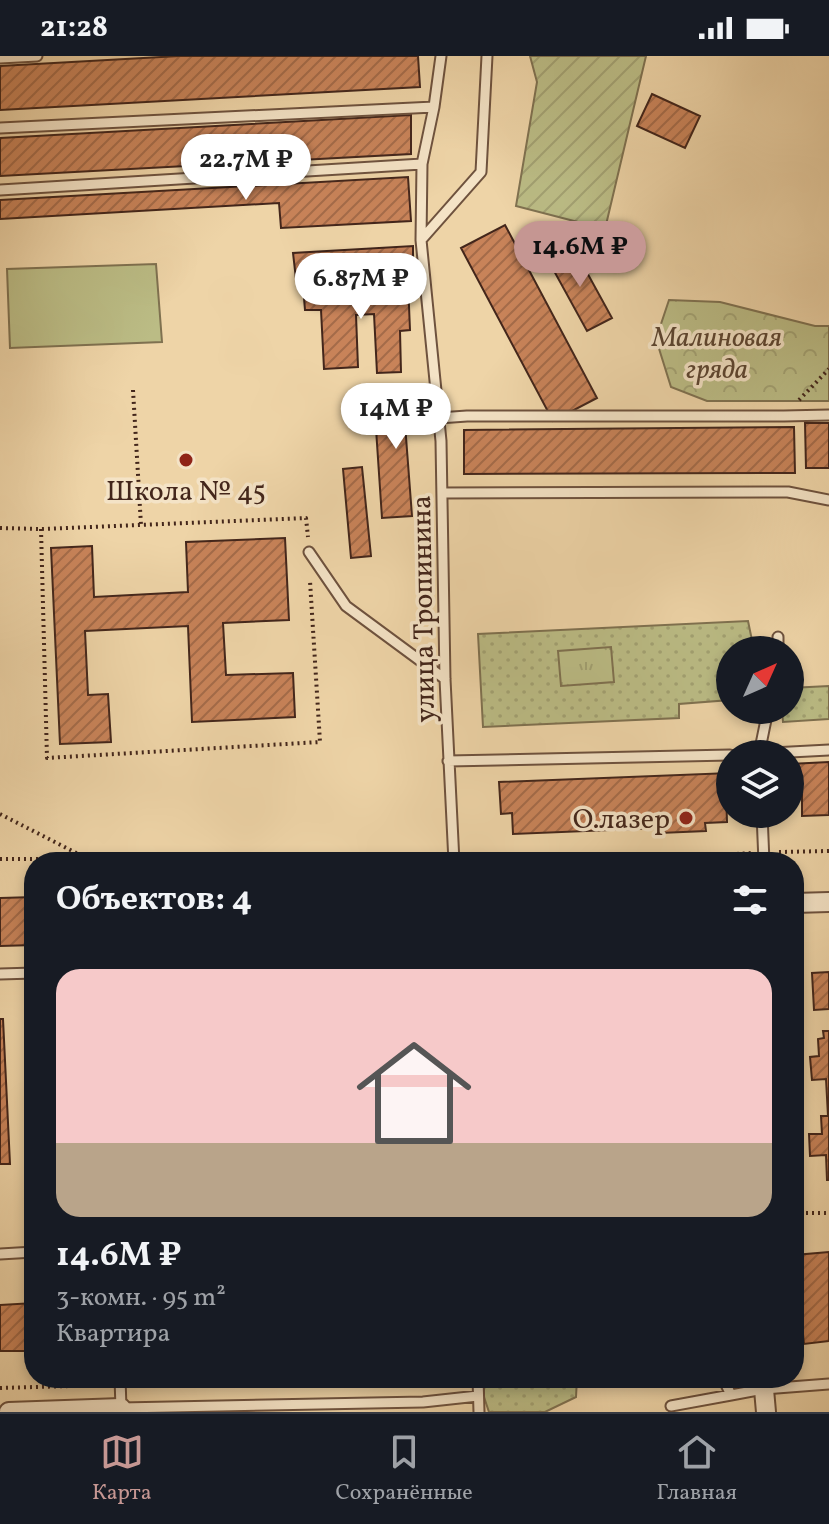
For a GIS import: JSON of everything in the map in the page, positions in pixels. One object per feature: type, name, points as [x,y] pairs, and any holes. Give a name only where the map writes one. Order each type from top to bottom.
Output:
[{"type":"street","points":[[804,903],[829,902]]},
{"type":"street","points":[[764,1388],[766,1412]]},
{"type":"street","points":[[9,1412],[122,1410]]},
{"type":"lane","points":[[0,58],[37,56]]},
{"type":"lane","name":"улица Тропинина","points":[[441,56],[422,164],[421,240],[441,441],[445,679],[453,852]]},
{"type":"lane","points":[[421,240],[481,172],[487,56]]},
{"type":"lane","points":[[0,128],[434,107]]},
{"type":"lane","points":[[0,190],[422,164]]},
{"type":"lane","points":[[439,418],[829,415]]},
{"type":"lane","points":[[442,493],[788,492],[829,500]]},
{"type":"lane","points":[[309,552],[346,606],[445,679]]},
{"type":"lane","points":[[804,751],[829,750]]},
{"type":"lane","points":[[448,761],[716,755]]},
{"type":"lane","points":[[763,828],[764,852]]},
{"type":"lane","points":[[0,974],[24,973]]},
{"type":"lane","points":[[0,1254],[24,1253]]},
{"type":"lane","points":[[804,1384],[829,1384]]},
{"type":"lane","points":[[120,1388],[122,1410],[423,1407],[478,1396]]},
{"type":"lane","points":[[478,1388],[479,1412]]},
{"type":"lane","points":[[728,1388],[731,1395]]},
{"type":"lane","points":[[671,1406],[752,1388]]},
{"type":"path","points":[[784,416],[829,369]]},
{"type":"path","points":[[133,390],[141,525]]},
{"type":"path","points":[[0,528],[306,518],[320,742],[47,758],[41,529]]},
{"type":"path","points":[[0,814],[71,852]]},
{"type":"path","points":[[804,853],[829,851]]},
{"type":"path","points":[[0,859],[24,860]]},
{"type":"path","points":[[804,1213],[829,1213]]},
{"type":"path","points":[[0,1388],[24,1387]]},
{"type":"green space","points":[[530,56],[646,56],[605,229],[516,206],[537,82]]},
{"type":"green space","points":[[156,264],[162,342],[10,348],[7,269]]},
{"type":"green space","name":"Малиновая гряда","points":[[669,300],[720,302],[815,326],[829,326],[829,401],[707,401],[671,387],[656,339]]},
{"type":"green space","points":[[748,621],[751,636],[716,636],[716,701],[679,704],[679,718],[483,727],[478,634]]},
{"type":"green space","points":[[611,647],[614,682],[561,686],[558,651]]},
{"type":"green space","points":[[829,686],[829,719],[804,721],[804,687]]},
{"type":"green space","points":[[484,1388],[576,1388],[576,1397],[545,1412],[489,1412]]},
{"type":"building","points":[[179,56],[418,56],[420,87],[0,110],[0,66]]},
{"type":"building","points":[[652,94],[700,116],[685,148],[637,126]]},
{"type":"building","points":[[411,115],[411,154],[0,176],[0,138]]},
{"type":"building","points":[[408,177],[411,221],[281,228],[279,203],[0,219],[0,200]]},
{"type":"building","points":[[505,225],[597,398],[553,421],[461,248]]},
{"type":"building","points":[[413,246],[413,270],[296,279],[293,253]]},
{"type":"building","points":[[573,247],[612,318],[587,331],[548,260]]},
{"type":"building","points":[[408,282],[410,330],[400,331],[401,372],[377,373],[374,314],[356,315],[358,367],[324,369],[321,310],[305,310],[303,286]]},
{"type":"building","points":[[424,396],[426,423],[405,424],[412,516],[382,518],[374,399]]},
{"type":"building","points":[[805,423],[829,423],[829,468],[806,468]]},
{"type":"building","points":[[794,427],[795,473],[464,474],[464,430]]},
{"type":"building","points":[[362,467],[371,556],[351,558],[343,469]]},
{"type":"building","points":[[285,538],[289,620],[223,623],[226,675],[293,673],[295,717],[192,722],[188,626],[85,631],[88,695],[108,694],[111,742],[60,744],[51,548],[92,546],[94,597],[188,592],[186,542]]},
{"type":"building","points":[[829,762],[829,815],[804,816],[804,763]]},
{"type":"building","points":[[716,774],[716,822],[705,823],[706,831],[660,833],[660,828],[513,834],[512,813],[501,814],[499,782]]},
{"type":"building","points":[[24,897],[24,945],[0,946],[0,898]]},
{"type":"building","points":[[829,972],[829,1009],[814,1010],[812,973]]},
{"type":"building","points":[[0,1019],[3,1019],[10,1164],[0,1164]]},
{"type":"building","points":[[823,1031],[829,1031],[829,1180],[826,1155],[810,1156],[809,1134],[822,1134],[821,1116],[828,1116],[826,1079],[812,1080],[810,1057],[819,1056],[818,1039],[824,1038]]},
{"type":"building","points":[[829,1252],[829,1341],[804,1344],[804,1254]]},
{"type":"building","points":[[24,1304],[24,1351],[0,1351],[0,1305]]},
{"type":"place","name":"Школа № 45","points":[[186,460]]},
{"type":"place","name":"О.лазер","points":[[686,818]]}]
